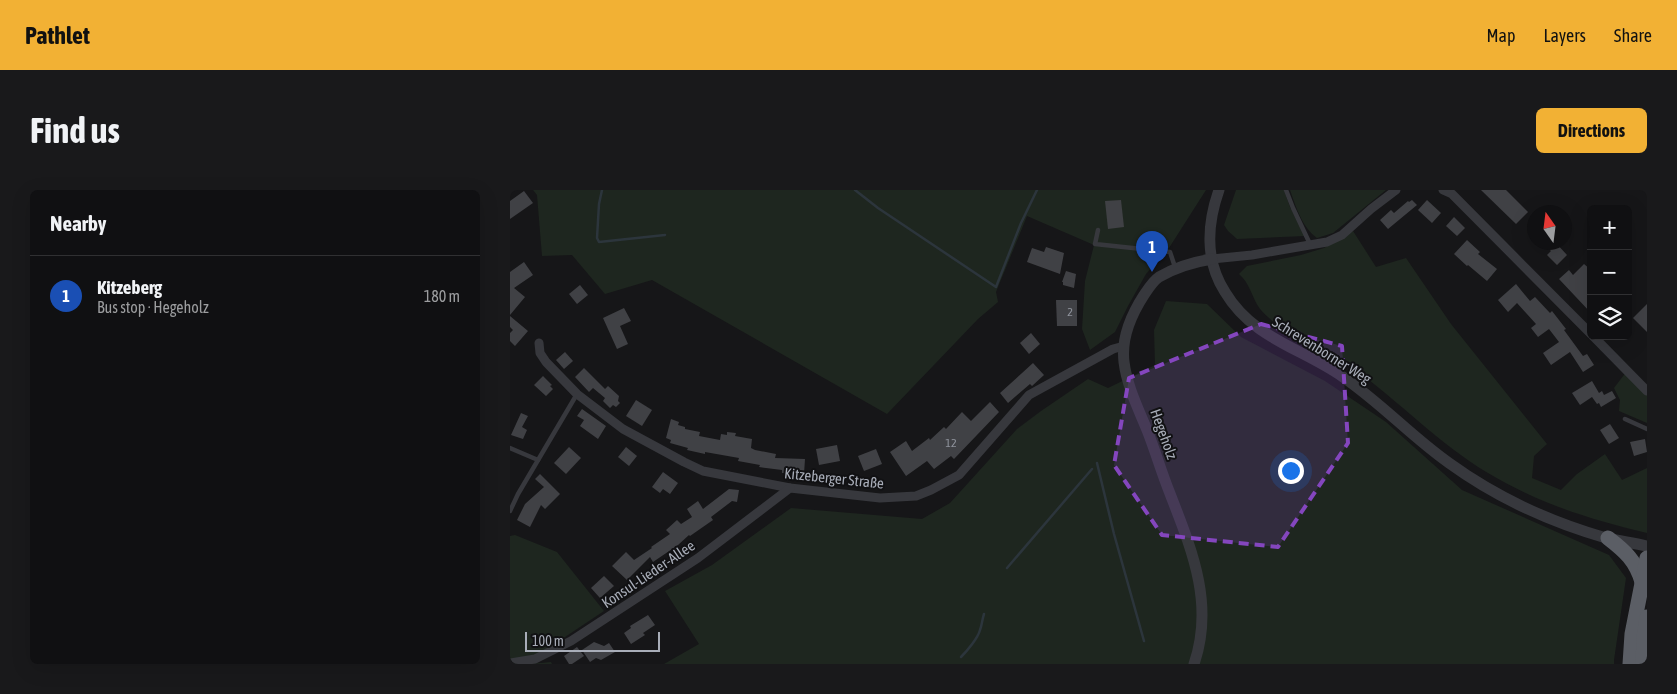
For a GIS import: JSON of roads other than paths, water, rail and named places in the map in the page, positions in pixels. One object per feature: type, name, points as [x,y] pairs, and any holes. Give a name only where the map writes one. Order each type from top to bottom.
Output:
[{"type":"highway","points":[[1608,538],[1632,558],[1642,583]]},
{"type":"highway","points":[[1630,664],[1632,634],[1647,558]]},
{"type":"highway","points":[[1643,664],[1647,617]]},
{"type":"street","name":"Schrevenborner Weg","points":[[1219,190],[1212,210],[1209,229],[1212,259],[1219,281],[1231,302],[1244,316],[1284,345],[1325,365],[1343,377],[1443,458],[1481,484],[1534,512],[1584,531],[1647,546]]},
{"type":"street","points":[[1212,259],[1252,255],[1327,242],[1342,235],[1396,190]]},
{"type":"street","points":[[1443,190],[1452,194],[1587,330]]},
{"type":"street","name":"Hegeholz","points":[[1194,664],[1202,635],[1201,590],[1195,563],[1148,432],[1129,387],[1124,364],[1124,346],[1134,311],[1157,278],[1191,262],[1212,259]]},
{"type":"street","points":[[1597,340],[1647,391]]},
{"type":"street","name":"Kitzeberger Straße","points":[[539,343],[540,353],[546,362],[577,394],[623,429],[665,453],[703,471],[790,488],[880,498],[916,496],[959,475],[1029,395],[1113,349],[1124,346]]},
{"type":"street","name":"Konsul-Lieder-Allee","points":[[510,663],[535,658],[571,641],[698,558],[790,488]]},
{"type":"lane","points":[[1286,190],[1311,246]]},
{"type":"lane","points":[[1098,230],[1095,244],[1170,252],[1175,269]]},
{"type":"lane","points":[[510,510],[577,394]]},
{"type":"lane","points":[[1625,419],[1647,429]]},
{"type":"lane","points":[[510,448],[538,460]]},
{"type":"waterway","points":[[602,190],[599,204],[597,238],[599,242],[665,235]]},
{"type":"waterway","points":[[855,190],[878,208],[996,287],[1021,223],[1037,190]]},
{"type":"waterway","points":[[1097,463],[1114,534],[1144,641]]},
{"type":"waterway","points":[[1007,568],[1092,469]]},
{"type":"waterway","points":[[961,657],[977,637],[984,614]]},
{"type":"place","name":"Kitzeberg","points":[[1152,272]]}]
